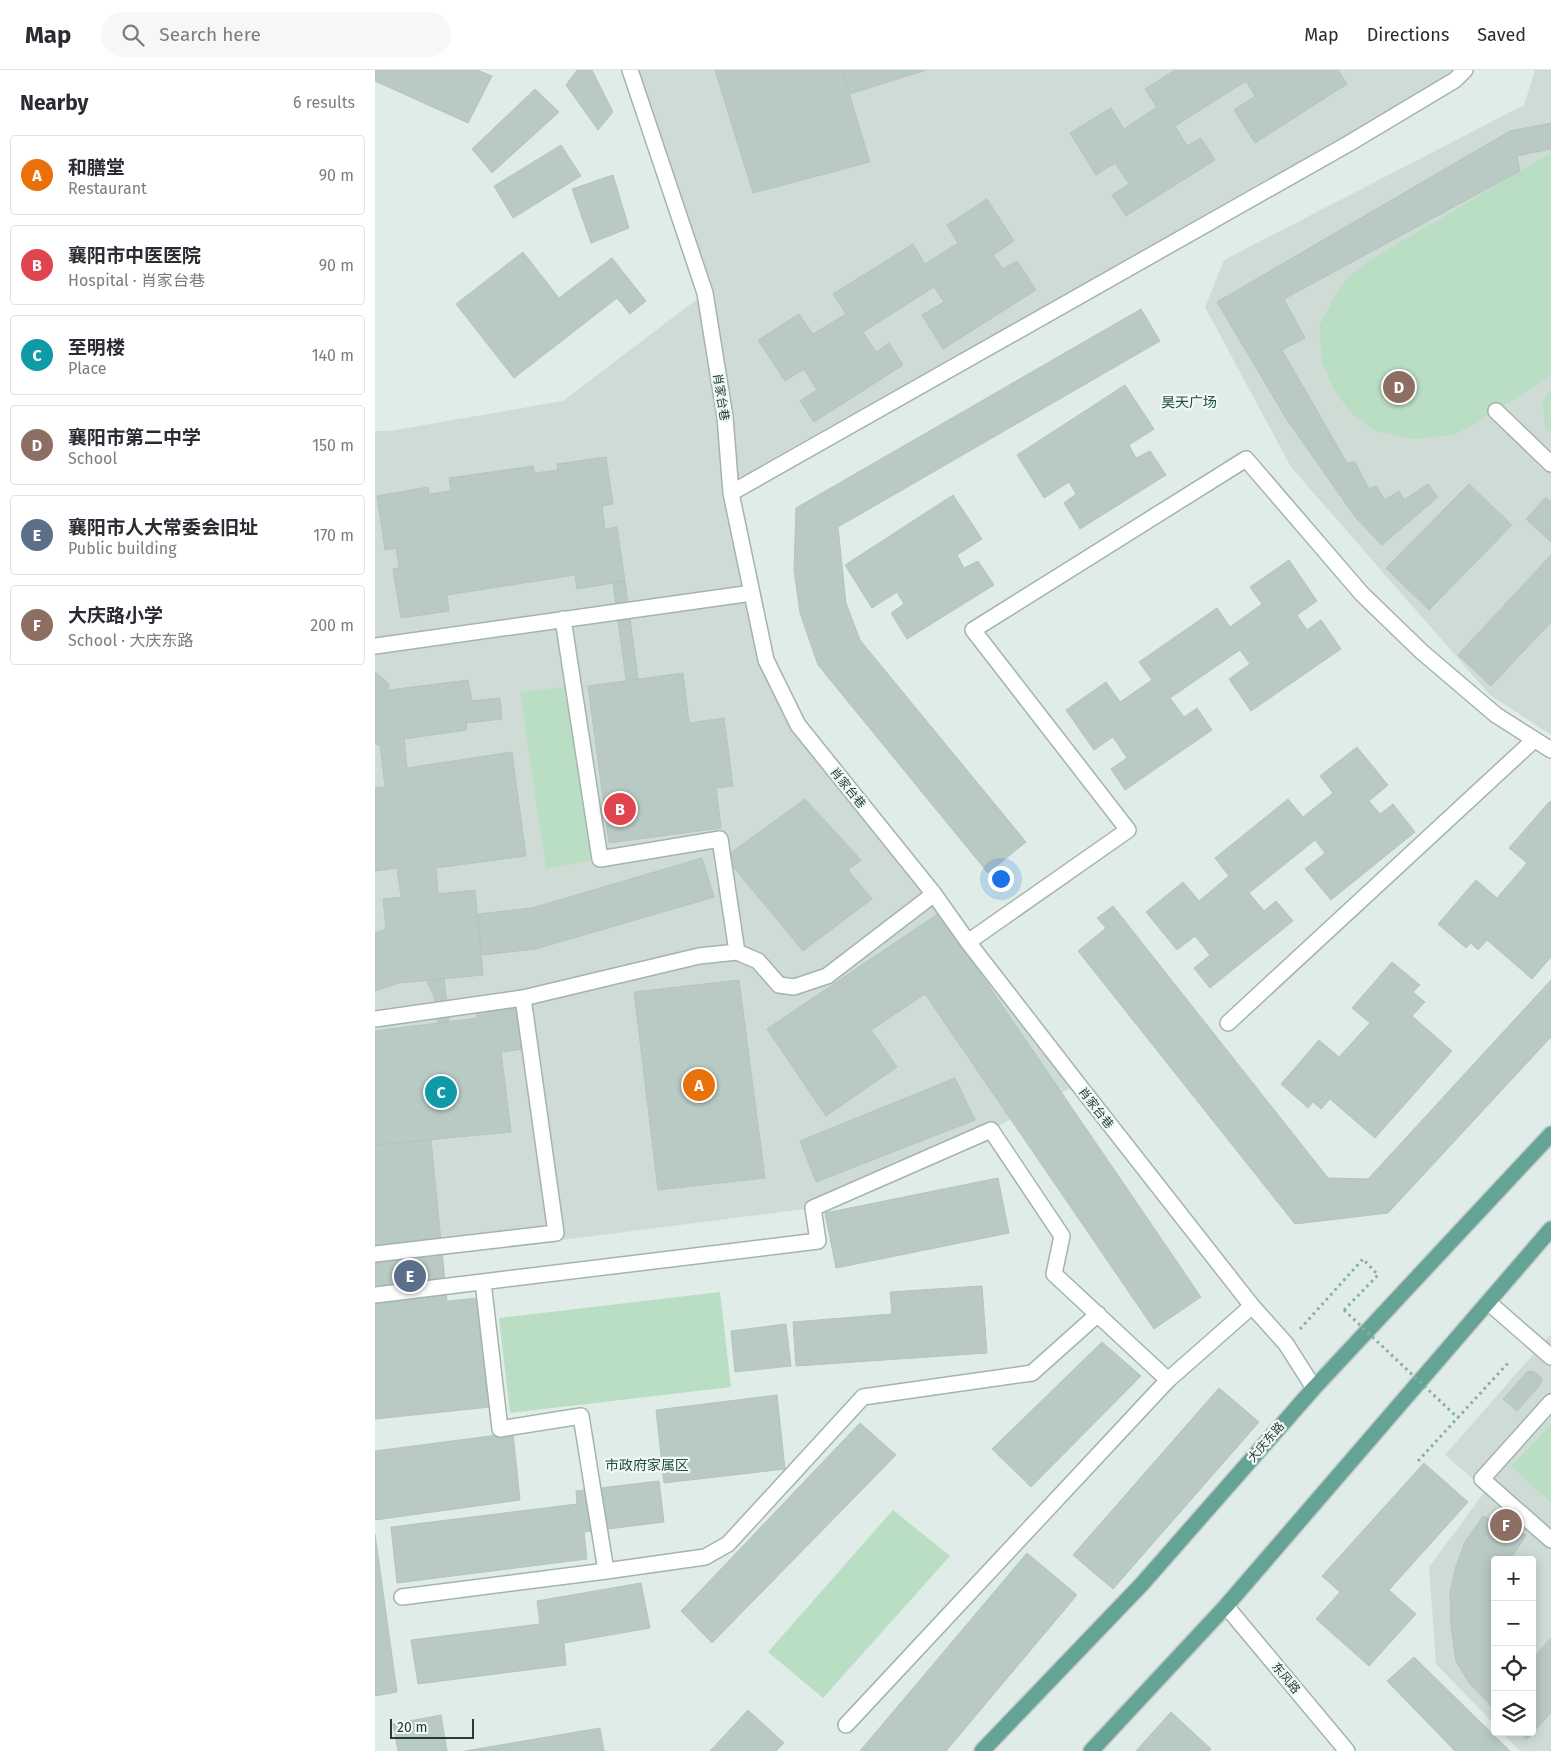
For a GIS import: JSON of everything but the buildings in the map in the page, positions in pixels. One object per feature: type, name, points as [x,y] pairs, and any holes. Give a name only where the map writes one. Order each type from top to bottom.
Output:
[{"type":"main road","name":"大庆东路","points":[[982,1751],[1142,1584],[1314,1388],[1551,1134]]},
{"type":"main road","points":[[1091,1751],[1226,1606],[1551,1229]]},
{"type":"street","name":"肖家台巷","points":[[630,70],[705,293],[725,417],[731,493],[751,593],[766,660],[798,724],[934,894],[968,942],[1252,1306],[1286,1344],[1314,1388]]},
{"type":"street","points":[[731,493],[1339,149],[1455,80],[1465,70]]},
{"type":"street","points":[[1496,411],[1551,464]]},
{"type":"street","points":[[968,942],[1128,830],[973,630],[1246,460],[1362,594],[1422,652],[1495,715],[1551,750]]},
{"type":"street","points":[[375,646],[751,593]]},
{"type":"street","points":[[563,619],[600,859],[720,839],[737,952]]},
{"type":"street","points":[[1228,1023],[1535,740]]},
{"type":"street","points":[[375,1020],[523,998],[699,956],[737,952],[758,961],[779,985],[794,987],[827,976],[934,894]]},
{"type":"street","points":[[375,1254],[556,1233],[523,998]]},
{"type":"street","points":[[375,1295],[818,1241],[813,1208],[991,1130],[1062,1236],[1054,1274],[1168,1380]]},
{"type":"street","points":[[483,1282],[500,1429],[581,1416],[606,1571]]},
{"type":"street","points":[[1487,1302],[1551,1357]]},
{"type":"street","points":[[846,1725],[1168,1380],[1252,1306]]},
{"type":"street","points":[[402,1597],[705,1557],[728,1544],[863,1396],[1032,1372],[1098,1314]]},
{"type":"street","points":[[1551,1402],[1482,1479],[1551,1540]]},
{"type":"street","name":"东风路","points":[[1226,1606],[1347,1751]]},
{"type":"path","points":[[1286,1344],[1363,1259],[1378,1275],[1344,1310],[1458,1418]]},
{"type":"path","points":[[1418,1461],[1509,1362]]},
{"type":"shaded area","points":[[630,70],[1465,70],[731,493],[766,660],[798,725],[1078,1084],[991,1130],[813,1208],[375,1262],[375,431],[389,431],[563,401],[705,293]]},
{"type":"shaded area","points":[[1535,70],[1551,70],[1551,735],[1490,695],[1291,467],[1205,307],[1224,260],[1524,105]]},
{"type":"shaded area","points":[[1551,1334],[1551,1751],[1520,1751],[1506,1736],[1536,1736],[1536,1556],[1491,1556],[1491,1721],[1436,1664],[1429,1567],[1486,1490],[1445,1455]]},
{"type":"green space","points":[[1551,153],[1551,375],[1475,424],[1452,435],[1414,439],[1375,431],[1350,412],[1333,388],[1322,362],[1319,326],[1342,283],[1365,263]]},
{"type":"green space","points":[[1551,388],[1551,432],[1545,429],[1543,401]]},
{"type":"green space","points":[[573,686],[600,859],[546,868],[520,692]]},
{"type":"green space","points":[[720,1292],[731,1387],[510,1413],[499,1318]]},
{"type":"green space","points":[[1551,1424],[1551,1503],[1512,1466]]},
{"type":"green space","points":[[893,1510],[950,1556],[823,1698],[768,1652]]},
{"type":"place","name":"襄阳市第二中学","points":[[1399,387]]},
{"type":"place","name":"襄阳市中医医院","points":[[620,809]]},
{"type":"place","name":"和膳堂","points":[[699,1085]]},
{"type":"place","name":"至明楼","points":[[441,1092]]},
{"type":"place","name":"襄阳市人大常委会旧址","points":[[410,1276]]},
{"type":"place","name":"大庆路小学","points":[[1506,1525]]},
{"type":"district","name":"昊天广场","points":[[1189,402]]},
{"type":"district","name":"市政府家属区","points":[[647,1465]]}]
